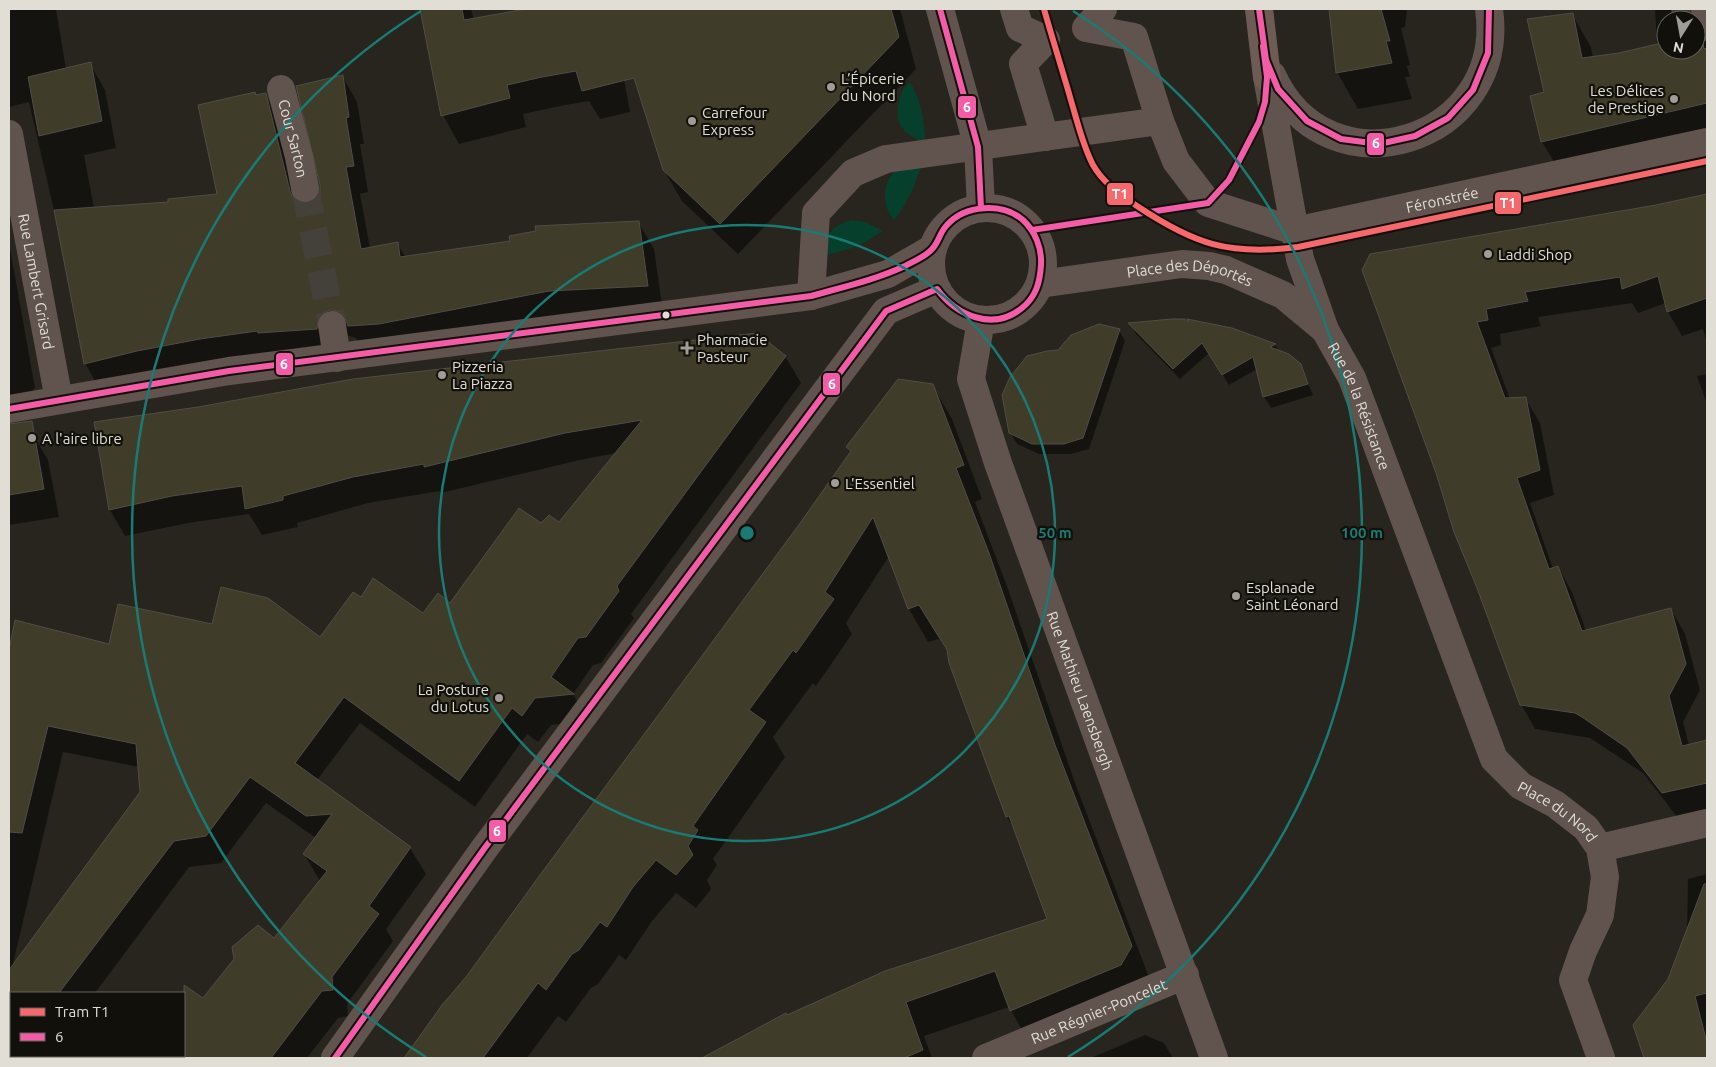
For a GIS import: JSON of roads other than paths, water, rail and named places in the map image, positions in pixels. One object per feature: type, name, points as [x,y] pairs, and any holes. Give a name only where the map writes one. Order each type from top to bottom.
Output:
[{"type":"street","points":[[940,9],[978,147],[981,208]]},
{"type":"street","points":[[1014,9],[1020,28],[1046,40],[1022,64],[1045,137]]},
{"type":"street","points":[[1103,9],[1086,28],[1134,37],[1160,121],[1176,161],[1208,203],[1295,231]]},
{"type":"street","points":[[1259,9],[1266,64],[1278,89],[1295,111],[1310,122],[1343,140],[1370,144],[1397,142],[1424,134],[1448,119],[1467,100],[1482,76],[1490,50],[1490,9]]},
{"type":"street","points":[[1705,9],[1707,27]]},
{"type":"street","name":"Rue de la Résistance","points":[[1262,36],[1267,77],[1300,259],[1326,330],[1352,378],[1481,728]]},
{"type":"street","name":"Cour Sarton","points":[[281,89],[299,157],[304,188]]},
{"type":"street","points":[[811,296],[816,213],[853,173],[886,159],[1160,121]]},
{"type":"street","name":"Rue Lambert Grisard","points":[[9,134],[59,400]]},
{"type":"street","name":"Féronstrée","points":[[1295,231],[1707,142]]},
{"type":"street","points":[[981,208],[997,208],[1011,212],[1024,221],[1032,230],[1041,254],[1040,284],[1031,299],[1017,312],[1000,318],[981,320],[964,315],[948,304],[937,289],[931,269],[933,248],[940,233],[951,221],[965,212],[981,208]]},
{"type":"street","points":[[9,409],[229,372],[811,296],[888,274],[933,248]]},
{"type":"street","name":"Place des Déportés","points":[[1040,284],[1182,264],[1209,266],[1226,270],[1283,295],[1326,330]]},
{"type":"street","points":[[334,1058],[484,849],[886,311],[937,289]]},
{"type":"street","name":"Rue Mathieu Laensbergh","points":[[981,320],[972,379],[977,398],[998,463],[1186,975],[1214,1058]]},
{"type":"street","points":[[332,325],[337,358]]},
{"type":"street","name":"Place du Nord","points":[[1481,728],[1494,759],[1521,786],[1555,804],[1586,828],[1600,848],[1605,877],[1600,916],[1582,951],[1573,980],[1601,1058]]},
{"type":"street","points":[[1600,848],[1707,823]]},
{"type":"street","name":"Rue Régnier-Poncelet","points":[[986,1058],[1186,975]]},
{"type":"tunnel","points":[[305,188],[332,325]]},
{"type":"tram line","name":"T1","points":[[1044,9],[1081,135],[1089,158],[1097,172],[1119,193],[1157,219],[1177,230],[1213,244],[1252,250],[1298,247],[1707,161]]},
{"type":"place","name":"L’Épicerie du Nord","points":[[831,87]]},
{"type":"place","name":"Les Délices de Prestige","points":[[1674,99]]},
{"type":"place","name":"Carrefour Express","points":[[692,121]]},
{"type":"place","name":"Laddi Shop","points":[[1488,254]]},
{"type":"place","name":"Pharmacie Pasteur","points":[[687,348]]},
{"type":"place","name":"Pizzeria La Piazza","points":[[442,375]]},
{"type":"place","name":"A l'aire libre","points":[[32,438]]},
{"type":"place","name":"L'Essentiel","points":[[835,483]]},
{"type":"place","name":"Esplanade Saint Léonard","points":[[1236,596]]},
{"type":"place","name":"La Posture du Lotus","points":[[499,698]]}]
